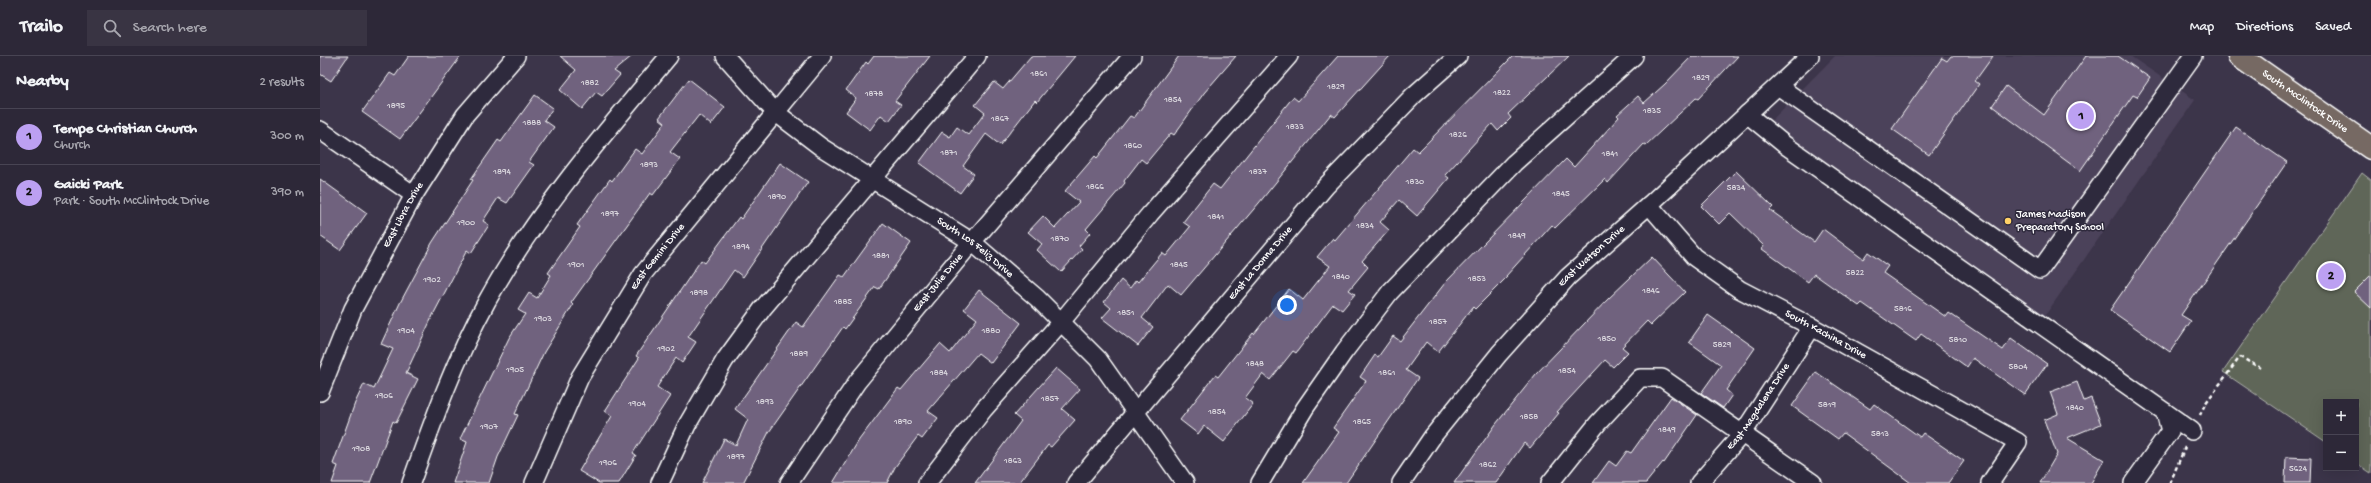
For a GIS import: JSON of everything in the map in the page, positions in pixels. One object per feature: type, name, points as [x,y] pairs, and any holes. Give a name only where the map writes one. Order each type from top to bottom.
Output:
[{"type":"main road","name":"South McClintock Drive","points":[[2239,56],[2369,142]]},
{"type":"street","name":"East Libra Drive","points":[[320,392],[353,309],[414,195],[465,115],[516,56]]},
{"type":"street","points":[[411,483],[442,394],[487,302],[535,223],[595,145],[669,56]]},
{"type":"street","name":"South Los Feliz Drive","points":[[725,56],[775,112],[821,147],[972,242],[1061,322],[1098,359],[1185,483]]},
{"type":"street","name":"East Gemini Drive","points":[[534,483],[580,376],[643,274],[822,56]]},
{"type":"street","points":[[660,483],[687,426],[724,360],[763,308],[977,56]]},
{"type":"street","name":"East Julie Drive","points":[[789,483],[792,475],[858,382],[972,242],[1132,56]]},
{"type":"street","points":[[927,483],[984,409],[1061,322],[1155,208],[1288,56]]},
{"type":"street","name":"East La Donna Drive","points":[[1076,483],[1326,186],[1414,95],[1458,56]]},
{"type":"street","points":[[1260,483],[1305,408],[1344,352],[1390,292],[1514,163],[1634,56]]},
{"type":"street","name":"East Watson Drive","points":[[1401,483],[1433,436],[1498,354],[1568,277],[1649,205],[1810,56]]},
{"type":"street","points":[[1778,86],[2040,270],[2193,56]]},
{"type":"street","points":[[1748,114],[1785,144],[2192,431]]},
{"type":"street","points":[[320,130],[414,195]]},
{"type":"street","name":"South Kachina Drive","points":[[1649,205],[1694,257],[1739,289],[1812,327],[2018,442],[1990,483]]},
{"type":"street","name":"East Magdalena Drive","points":[[1699,483],[1743,433],[1812,327]]},
{"type":"street","points":[[1550,483],[1598,423],[1640,378],[1662,378],[1813,483]]},
{"type":"street","points":[[2133,483],[2170,431],[2165,412]]},
{"type":"path","points":[[2170,483],[2205,404],[2240,357],[2262,368]]},
{"type":"shaded area","name":"James Madison Preparatory School","points":[[1835,56],[2130,56],[2195,100],[2044,317],[1767,125]]},
{"type":"green space","points":[[2362,173],[2371,180],[2371,473],[2359,465],[2359,399],[2323,399],[2323,440],[2223,372]]},
{"type":"building","points":[[320,56],[348,56],[331,81],[320,74]]},
{"type":"building","points":[[409,56],[461,56],[400,139],[362,112],[390,73],[395,76]]},
{"type":"building","points":[[560,56],[632,56],[614,71],[620,75],[602,96],[596,92],[582,109],[560,90],[576,70]]},
{"type":"building","points":[[874,56],[930,56],[895,101],[901,105],[889,121],[881,115],[870,130],[846,112],[856,98],[846,90],[866,62],[868,64]]},
{"type":"building","points":[[1031,56],[1075,56],[1037,102],[1035,100],[1000,145],[986,134],[963,166],[974,174],[960,193],[919,163],[942,132],[950,137],[957,127],[968,135],[985,113],[975,105],[994,82],[1003,89]]},
{"type":"building","points":[[1179,56],[1236,56],[1204,93],[1174,135],[1171,133],[1146,163],[1141,159],[1124,181],[1125,183],[1086,229],[1090,233],[1079,246],[1082,249],[1061,272],[1037,250],[1042,244],[1028,232],[1043,216],[1055,228],[1079,202],[1065,191],[1095,156],[1097,158],[1130,116],[1134,118]]},
{"type":"building","points":[[1338,56],[1390,56],[1335,117],[1331,114],[1259,203],[1181,295],[1168,284],[1142,318],[1153,327],[1138,346],[1102,318],[1111,308],[1104,302],[1121,280],[1130,288],[1136,280],[1138,282],[1162,253],[1166,256],[1190,227],[1183,222],[1213,184],[1220,189],[1293,97],[1298,101]]},
{"type":"building","points":[[1513,56],[1569,56],[1508,114],[1511,118],[1498,131],[1492,124],[1445,175],[1449,178],[1417,216],[1399,200],[1380,222],[1389,230],[1362,261],[1368,267],[1349,290],[1355,294],[1342,310],[1333,304],[1296,353],[1293,351],[1270,380],[1263,374],[1245,398],[1253,404],[1224,442],[1204,426],[1198,434],[1180,420],[1215,375],[1218,377],[1253,333],[1254,334],[1289,289],[1303,300],[1330,266],[1317,257],[1333,238],[1335,240],[1413,148],[1418,152]]},
{"type":"building","points":[[1692,56],[1738,56],[1698,99],[1696,98],[1646,145],[1644,144],[1608,183],[1605,179],[1555,228],[1552,225],[1506,276],[1507,277],[1475,309],[1473,307],[1438,352],[1426,342],[1406,370],[1418,378],[1346,483],[1303,483],[1339,432],[1333,428],[1366,381],[1360,377],[1375,355],[1378,357],[1393,336],[1400,341],[1445,283],[1566,159],[1574,167],[1619,117],[1617,115],[1638,96],[1644,103]]},
{"type":"building","points":[[1951,56],[1993,56],[1975,81],[1979,84],[1929,155],[1892,129],[1942,58],[1947,61]]},
{"type":"building","points":[[2086,56],[2118,56],[2150,78],[2137,97],[2133,95],[2080,171],[1992,106],[2006,86],[2044,115]]},
{"type":"building","points":[[689,79],[725,107],[711,125],[699,115],[670,152],[680,159],[653,195],[650,193],[571,303],[573,305],[544,352],[515,414],[518,415],[498,457],[489,483],[453,483],[467,442],[460,439],[509,338],[525,314],[518,310],[529,293],[537,298],[551,275],[548,273],[580,227],[577,225],[610,179],[612,181],[635,149],[642,154],[665,123],[659,118]]},
{"type":"building","points":[[535,95],[553,108],[544,120],[554,127],[529,162],[534,165],[507,203],[498,198],[483,221],[489,225],[471,253],[467,250],[434,313],[406,373],[418,379],[396,423],[393,421],[370,483],[332,483],[338,466],[333,464],[355,403],[364,384],[374,389],[393,349],[381,344],[400,303],[432,243],[473,180],[471,179],[498,140],[501,142]]},
{"type":"building","points":[[2236,127],[2287,162],[2181,315],[2191,321],[2170,352],[2110,310]]},
{"type":"building","points":[[780,163],[808,182],[743,277],[734,270],[688,337],[696,342],[682,363],[676,358],[657,387],[670,396],[633,453],[636,455],[619,483],[599,483],[579,471],[612,416],[605,411],[639,358],[636,356],[701,260],[705,263],[739,217],[741,219]]},
{"type":"building","points":[[1736,171],[1773,207],[1770,210],[1814,242],[1823,229],[1863,259],[1868,252],[1888,266],[1883,273],[1946,317],[1949,313],[2003,350],[2011,338],[2047,364],[2025,395],[1973,358],[1967,367],[1921,334],[1916,341],[1862,303],[1859,306],[1814,274],[1808,282],[1762,249],[1764,246],[1730,213],[1719,224],[1701,206]]},
{"type":"building","points":[[320,179],[367,213],[340,250],[320,236]]},
{"type":"building","points":[[883,223],[911,243],[879,289],[875,287],[845,329],[843,327],[769,432],[743,483],[702,483],[724,439],[736,445],[748,419],[735,409],[796,322],[803,327],[840,275],[844,277]]},
{"type":"building","points":[[1652,257],[1685,292],[1651,325],[1647,321],[1622,347],[1628,352],[1613,367],[1605,360],[1557,412],[1559,413],[1530,448],[1524,443],[1496,483],[1454,483],[1496,424],[1536,374],[1608,299]]},
{"type":"building","points":[[2371,275],[2371,308],[2354,292]]},
{"type":"building","points":[[979,290],[1021,323],[991,363],[978,353],[928,411],[938,418],[922,439],[918,436],[895,467],[887,483],[833,483],[859,440],[898,388],[901,390],[940,344],[950,353],[977,319],[964,309]]},
{"type":"building","points":[[1708,315],[1755,348],[1726,390],[1732,395],[1723,408],[1701,393],[1721,365],[1689,342]]},
{"type":"building","points":[[1056,368],[1080,389],[1062,409],[1075,420],[1051,447],[1048,445],[1019,483],[975,483],[1021,421],[1014,415]]},
{"type":"building","points":[[1816,372],[1870,409],[1874,404],[1920,437],[1923,433],[1964,461],[1948,483],[1911,483],[1843,433],[1838,439],[1792,406]]},
{"type":"building","points":[[2077,382],[2084,401],[2091,398],[2101,424],[2067,438],[2104,460],[2091,483],[2040,483],[2057,454],[2044,420],[2058,414],[2050,392]]},
{"type":"building","points":[[1671,397],[1697,415],[1664,463],[1663,462],[1646,483],[1593,483],[1609,461],[1616,466],[1627,451],[1631,453]]},
{"type":"building","points":[[2286,457],[2311,458],[2310,483],[2285,483]]},
{"type":"place","name":"Tempe Christian Church","points":[[2081,116]]},
{"type":"place","name":"James Madison Preparatory School","points":[[2008,221]]},
{"type":"place","name":"Gaicki Park","points":[[2331,276]]}]
